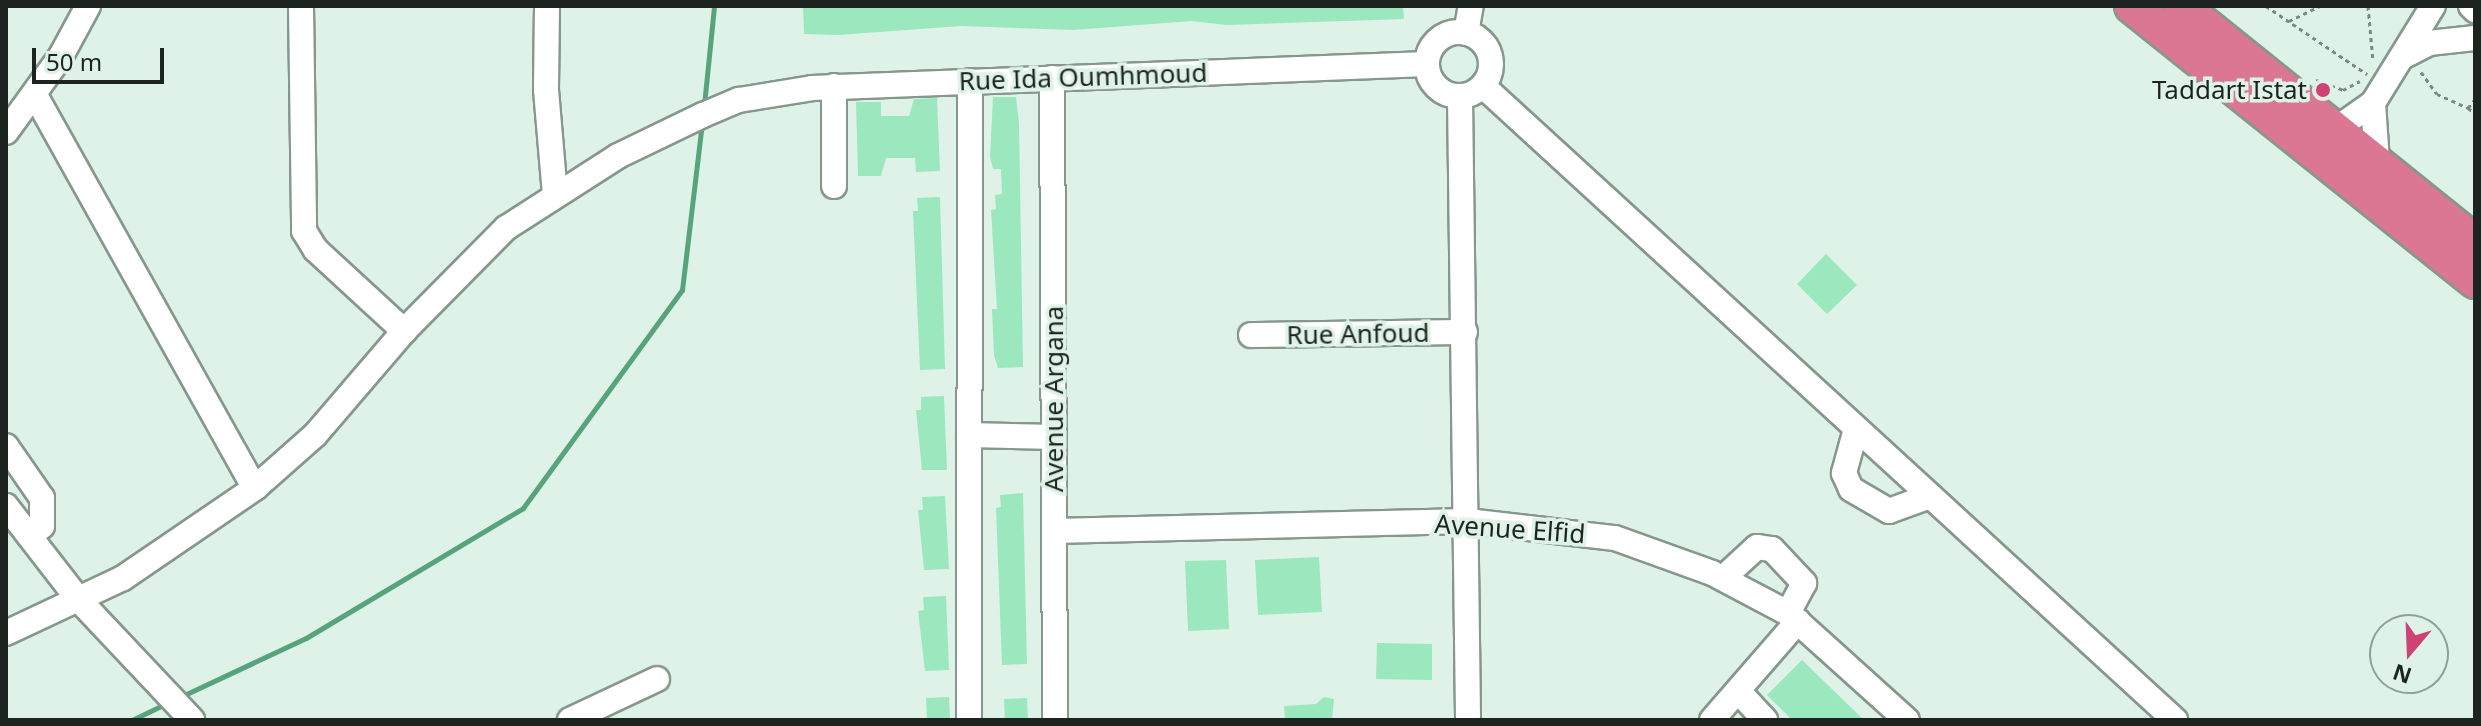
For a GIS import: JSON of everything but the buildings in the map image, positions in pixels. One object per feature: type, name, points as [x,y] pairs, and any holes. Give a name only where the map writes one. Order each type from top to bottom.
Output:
[{"type":"highway","points":[[2132,6],[2475,281]]},
{"type":"highway","points":[[2181,6],[2475,242]]},
{"type":"street","points":[[6,132],[35,95],[88,6]]},
{"type":"street","points":[[301,6],[304,231],[316,250],[404,331]]},
{"type":"street","points":[[547,6],[547,103],[555,194]]},
{"type":"street","points":[[1466,33],[1471,6]]},
{"type":"street","points":[[2336,129],[2373,103],[2408,59],[2433,6]]},
{"type":"street","points":[[1466,33],[1485,44],[1492,66],[1483,86],[1460,97],[1441,90],[1427,64],[1435,43],[1466,33]]},
{"type":"street","points":[[2408,59],[2429,43],[2475,38]]},
{"type":"street","name":"Rue Ida Oumhmoud","points":[[6,633],[79,600],[163,554],[255,488],[315,435],[404,331],[477,254],[555,194],[618,156],[739,100],[834,86],[1427,64]]},
{"type":"street","name":"Avenue Argana","points":[[1052,78],[1055,720]]},
{"type":"street","points":[[969,720],[970,81]]},
{"type":"street","points":[[834,86],[834,186]]},
{"type":"street","points":[[1483,86],[2175,720]]},
{"type":"street","points":[[35,95],[255,488]]},
{"type":"street","points":[[1460,97],[1468,720]]},
{"type":"street","points":[[2373,103],[2377,162]]},
{"type":"street","name":"Rue Anfoud","points":[[1251,335],[1465,332]]},
{"type":"street","points":[[1856,429],[1844,473],[1851,489],[1889,511],[1930,496]]},
{"type":"street","points":[[969,435],[1054,437]]},
{"type":"street","points":[[6,446],[42,498],[42,526],[29,536]]},
{"type":"street","points":[[6,506],[79,600],[192,720]]},
{"type":"street","name":"Avenue Elfid","points":[[1054,531],[1467,521],[1615,538],[1723,578],[1793,617],[1907,720]]},
{"type":"street","points":[[1712,720],[1738,691],[1793,617],[1804,583],[1772,549],[1757,547],[1723,578]]},
{"type":"street","points":[[570,720],[657,679]]},
{"type":"street","points":[[1738,691],[1765,720]]},
{"type":"path","points":[[2266,6],[2367,74]]},
{"type":"path","points":[[2289,21],[2320,6]]},
{"type":"path","points":[[2309,75],[2343,90],[2367,74],[2375,45],[2368,6]]},
{"type":"path","points":[[2408,59],[2437,94],[2475,113]]},
{"type":"path","points":[[2468,108],[2475,99]]},
{"type":"waterway","points":[[704,105],[714,6]]},
{"type":"waterway","points":[[180,697],[306,638],[523,508],[682,290],[702,123]]},
{"type":"waterway","points":[[132,720],[167,703]]},
{"type":"place","name":"Taddart Istat","points":[[2323,90]]}]
